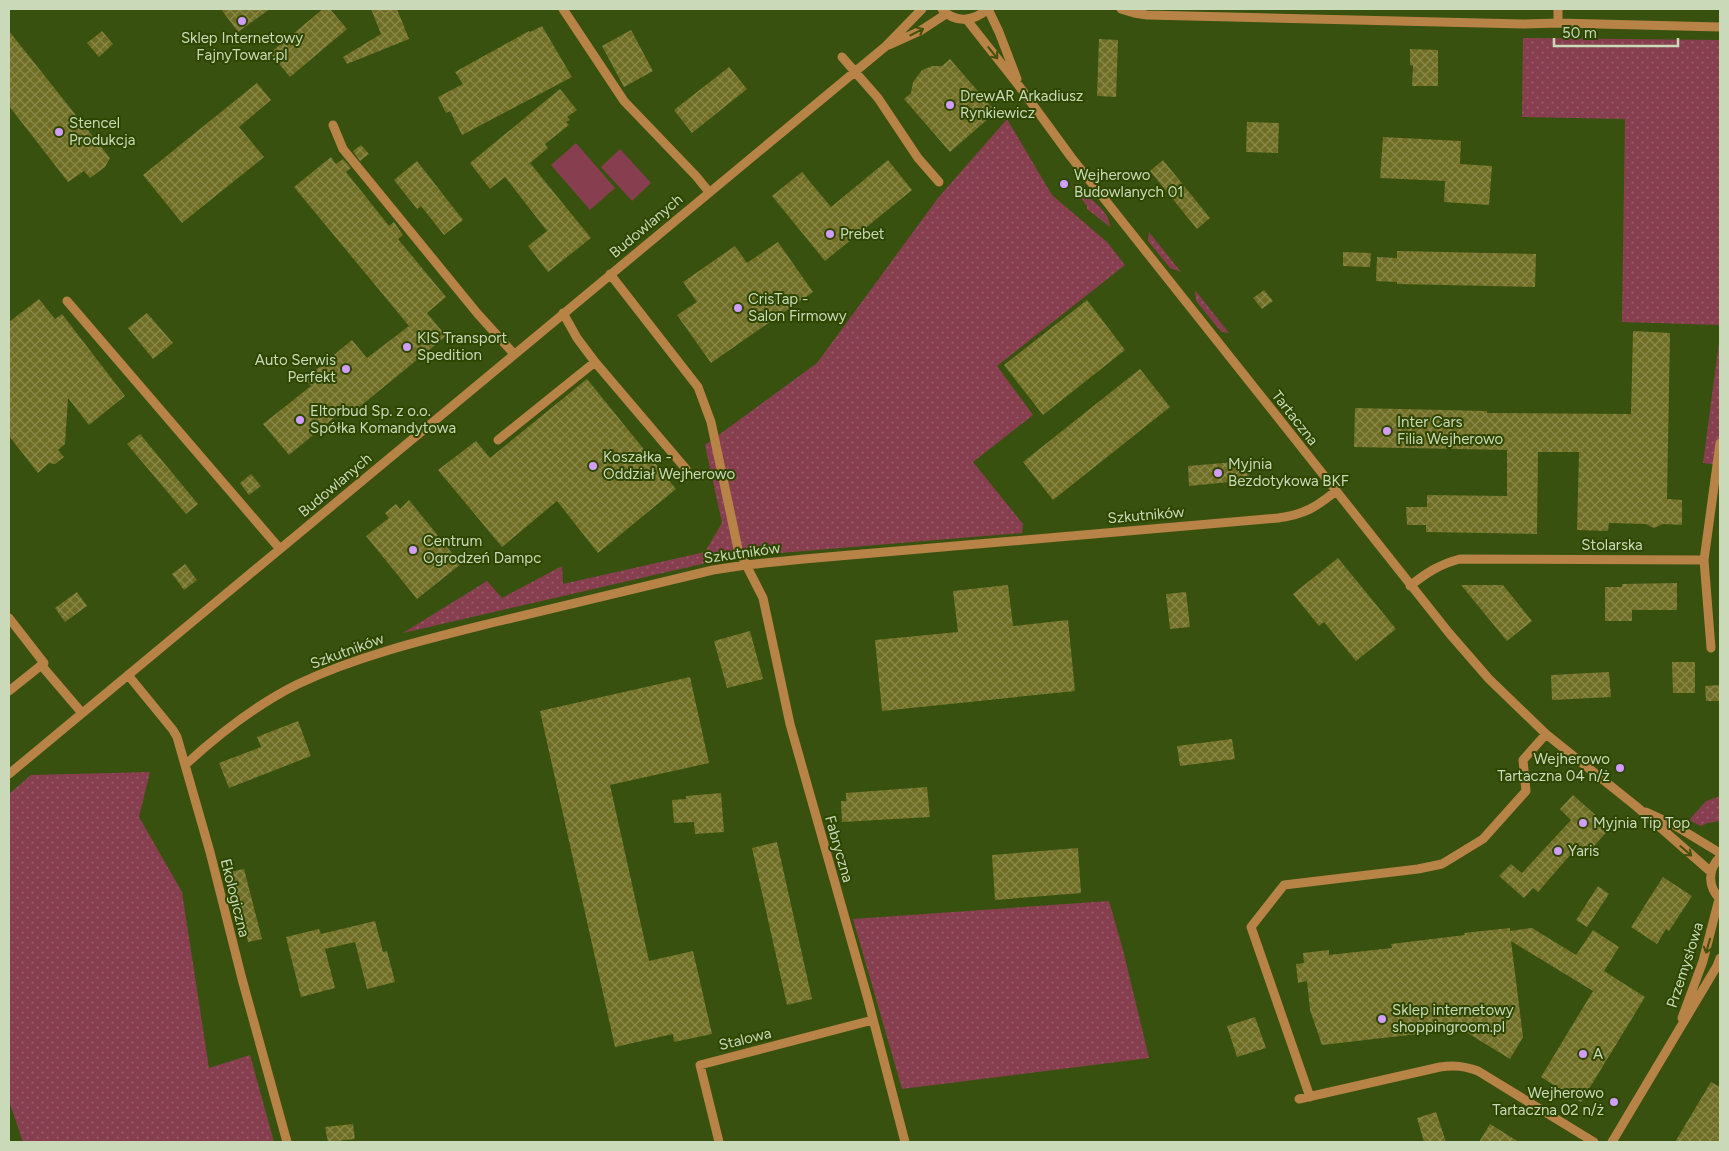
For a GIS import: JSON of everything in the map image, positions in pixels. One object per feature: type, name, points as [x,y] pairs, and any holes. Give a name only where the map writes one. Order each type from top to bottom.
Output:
[{"type":"street","points":[[563,9],[624,101],[710,192]]},
{"type":"street","name":"Budowlanych","points":[[9,774],[886,46],[922,9]]},
{"type":"street","points":[[944,11],[956,19],[967,20],[978,17],[988,9]]},
{"type":"street","name":"Tartaczna","points":[[988,9],[1020,86]]},
{"type":"street","points":[[1121,9],[1147,15],[1524,24],[1720,26]]},
{"type":"street","points":[[1558,9],[1558,23]]},
{"type":"street","name":"Budowlanych","points":[[886,46],[920,31],[944,11]]},
{"type":"street","name":"Tartaczna","points":[[967,20],[1020,86],[1072,157],[1410,586],[1489,679],[1546,734],[1637,807],[1711,872]]},
{"type":"street","points":[[842,57],[878,98],[918,158],[939,182]]},
{"type":"street","points":[[332,126],[343,148],[477,313],[514,354]]},
{"type":"street","name":"Fabryczna","points":[[610,274],[698,387],[711,422],[738,549],[763,598],[790,724],[874,1020],[905,1142]]},
{"type":"street","points":[[67,300],[280,549]]},
{"type":"street","points":[[563,314],[577,338],[595,362],[686,469]]},
{"type":"street","points":[[498,440],[595,362]]},
{"type":"street","points":[[1711,648],[1704,560],[1720,443]]},
{"type":"street","name":"Szkutników","points":[[185,765],[220,735],[264,704],[298,684],[335,668],[422,640],[713,570],[746,565],[1278,518],[1306,512],[1336,491]]},
{"type":"street","name":"Stolarska","points":[[1410,586],[1430,570],[1460,559],[1704,560]]},
{"type":"street","points":[[9,618],[44,663],[9,691]]},
{"type":"street","points":[[41,666],[82,713]]},
{"type":"street","name":"Ekologiczna","points":[[128,675],[175,733],[287,1142]]},
{"type":"street","points":[[1310,1097],[1251,927],[1284,885],[1418,869],[1442,864],[1483,839],[1526,791],[1523,760],[1546,734]]},
{"type":"street","name":"Tartaczna","points":[[1637,807],[1674,825],[1720,853]]},
{"type":"street","points":[[1720,857],[1715,862],[1710,882],[1713,891],[1720,899]]},
{"type":"street","name":"Przemysłowa","points":[[1675,1039],[1703,961],[1720,899]]},
{"type":"street","name":"Przemysłowa","points":[[1612,1142],[1675,1039],[1720,958]]},
{"type":"street","name":"Stalowa","points":[[719,1142],[700,1065],[874,1020]]},
{"type":"street","points":[[1299,1099],[1440,1067],[1466,1066],[1478,1071],[1594,1142]]},
{"type":"shaded area","points":[[1523,38],[1720,40],[1720,325],[1622,322],[1625,119],[1522,117]]},
{"type":"shaded area","points":[[1007,119],[1052,195],[1107,242],[1125,265],[997,366],[1033,415],[973,462],[1023,524],[1022,533],[732,557],[403,633],[487,581],[502,598],[562,566],[563,584],[705,552],[722,523],[705,445],[817,363],[938,198]]},
{"type":"shaded area","points":[[576,143],[615,188],[590,210],[551,165]]},
{"type":"shaded area","points":[[620,149],[651,183],[632,201],[601,167]]},
{"type":"shaded area","points":[[1074,185],[1106,214],[1110,227],[1087,209],[1087,206],[1072,187]]},
{"type":"shaded area","points":[[1149,232],[1181,272],[1170,268],[1148,241]]},
{"type":"shaded area","points":[[1195,290],[1229,333],[1222,332],[1196,301]]},
{"type":"shaded area","points":[[1720,335],[1720,465],[1703,463]]},
{"type":"shaded area","points":[[150,772],[139,817],[182,892],[209,1068],[250,1055],[274,1142],[23,1142],[9,1101],[9,794],[31,775]]},
{"type":"shaded area","points":[[1720,797],[1720,821],[1701,826],[1689,820],[1706,801]]},
{"type":"shaded area","points":[[1109,901],[1149,1058],[902,1089],[853,919]]},
{"type":"building","name":"Sklep Internetowy FajnyTowar.pl","points":[[221,9],[270,9],[238,32]]},
{"type":"building","points":[[323,9],[330,9],[347,29],[290,77],[270,53]]},
{"type":"building","points":[[371,9],[397,9],[409,39],[347,64],[343,57],[381,34]]},
{"type":"building","points":[[542,26],[572,77],[462,135],[450,111],[446,113],[438,97],[463,84],[455,72],[529,31]]},
{"type":"building","points":[[631,30],[653,71],[624,87],[602,46]]},
{"type":"building","name":"Stencel Produkcja","points":[[9,31],[110,158],[105,167],[90,178],[84,171],[68,182],[9,106]]},
{"type":"building","points":[[102,31],[113,44],[99,57],[87,43]]},
{"type":"building","points":[[1099,39],[1118,40],[1116,97],[1097,96]]},
{"type":"building","points":[[1410,49],[1438,50],[1438,86],[1412,86],[1413,66],[1410,65]]},
{"type":"building","name":"DrewAR Arkadiusz Rynkiewicz","points":[[950,59],[996,112],[950,152],[904,99],[911,93],[913,82],[922,70],[932,66],[942,66]]},
{"type":"building","points":[[729,67],[747,89],[692,133],[674,110]]},
{"type":"building","points":[[257,83],[271,100],[239,127],[264,157],[182,223],[143,175]]},
{"type":"building","points":[[560,89],[577,110],[567,117],[570,120],[566,122],[569,125],[545,144],[548,148],[530,163],[591,238],[548,272],[528,246],[547,231],[505,177],[490,189],[470,163]]},
{"type":"building","points":[[1247,122],[1279,123],[1278,153],[1246,152]]},
{"type":"building","points":[[1383,137],[1461,141],[1460,164],[1492,166],[1489,205],[1444,202],[1445,181],[1380,178]]},
{"type":"building","points":[[361,145],[369,154],[360,161],[353,151]]},
{"type":"building","points":[[331,157],[336,164],[343,159],[351,168],[346,172],[389,226],[394,222],[403,235],[398,239],[446,297],[427,313],[446,336],[352,413],[347,407],[289,455],[263,424],[311,386],[305,379],[352,340],[367,358],[409,326],[294,187]]},
{"type":"building","name":"Prebet","points":[[888,160],[912,190],[825,261],[772,196],[802,172],[831,207]]},
{"type":"building","points":[[1163,160],[1210,218],[1197,229],[1150,171]]},
{"type":"building","points":[[417,161],[463,220],[444,235],[421,206],[417,209],[394,180]]},
{"type":"building","name":"CrisTap - Salon Firmowy","points":[[778,242],[813,292],[711,363],[677,315],[697,302],[683,282],[735,246],[747,263]]},
{"type":"building","points":[[1397,251],[1536,254],[1535,287],[1397,284],[1397,282],[1376,281],[1377,257],[1397,258]]},
{"type":"building","points":[[1343,252],[1371,253],[1370,267],[1343,266]]},
{"type":"building","points":[[1264,290],[1273,301],[1262,309],[1253,298]]},
{"type":"building","points":[[39,299],[55,319],[62,314],[125,396],[89,425],[68,398],[65,444],[58,450],[64,457],[55,464],[49,463],[38,473],[9,436],[9,322]]},
{"type":"building","points":[[1087,300],[1125,350],[1043,415],[1004,365]]},
{"type":"building","points":[[147,313],[173,343],[153,359],[128,328]]},
{"type":"building","points":[[1633,331],[1670,333],[1667,499],[1682,500],[1682,525],[1663,524],[1654,528],[1646,524],[1609,523],[1608,531],[1577,530],[1579,452],[1538,452],[1537,534],[1426,532],[1426,525],[1407,525],[1406,507],[1427,507],[1427,495],[1507,496],[1507,450],[1354,447],[1355,408],[1487,411],[1487,413],[1631,414]]},
{"type":"building","points":[[1140,369],[1170,407],[1053,500],[1023,462]]},
{"type":"building","name":"Koszałka - Oddział Wejherowo","points":[[587,379],[676,489],[598,553],[557,501],[502,547],[438,470],[476,441],[490,458]]},
{"type":"building","points":[[140,434],[198,504],[186,514],[127,444]]},
{"type":"building","name":"Myjnia Bezdotykowa BKF","points":[[1247,461],[1249,480],[1189,486],[1188,466]]},
{"type":"building","points":[[251,474],[261,486],[249,495],[240,483]]},
{"type":"building","name":"Centrum Ogrodzeń Dampc","points":[[409,500],[461,564],[417,599],[366,536],[389,518],[385,513],[396,504],[400,509]]},
{"type":"building","points":[[1338,558],[1396,629],[1356,661],[1324,622],[1319,626],[1293,594]]},
{"type":"building","points":[[185,564],[197,580],[184,590],[172,574]]},
{"type":"building","points":[[1677,583],[1677,610],[1632,610],[1632,621],[1605,621],[1605,587],[1622,587],[1622,584]]},
{"type":"building","points":[[1008,585],[1013,626],[1068,620],[1075,691],[882,711],[875,640],[958,632],[953,591]]},
{"type":"building","points":[[1461,585],[1503,585],[1532,621],[1507,641]]},
{"type":"building","points":[[77,592],[87,606],[65,622],[55,608]]},
{"type":"building","points":[[1186,592],[1190,627],[1170,629],[1166,594]]},
{"type":"building","points":[[750,631],[763,679],[727,688],[714,641]]},
{"type":"building","points":[[1672,662],[1695,662],[1695,693],[1673,693]]},
{"type":"building","points":[[1609,672],[1611,697],[1552,700],[1551,675]]},
{"type":"building","points":[[690,677],[709,763],[610,785],[649,961],[693,951],[712,1034],[674,1042],[673,1034],[615,1047],[540,711]]},
{"type":"building","points":[[1720,685],[1720,701],[1706,701],[1705,686]]},
{"type":"building","points":[[298,721],[311,756],[229,788],[219,763],[261,747],[257,737]]},
{"type":"building","points":[[1232,739],[1235,759],[1180,766],[1177,746]]},
{"type":"building","points":[[927,787],[930,817],[842,822],[841,801],[846,801],[846,793]]},
{"type":"building","points":[[721,793],[724,832],[695,834],[694,822],[674,823],[672,800],[686,799],[686,796]]},
{"type":"building","points":[[1573,795],[1610,828],[1587,854],[1578,846],[1538,892],[1533,888],[1524,898],[1499,876],[1511,864],[1522,873],[1571,820],[1560,809]]},
{"type":"building","points":[[777,842],[812,999],[787,1005],[752,848]]},
{"type":"building","points":[[1078,848],[1081,893],[995,900],[992,855]]},
{"type":"building","points":[[244,869],[262,939],[248,942],[230,872]]},
{"type":"building","points":[[1663,877],[1692,896],[1669,931],[1666,929],[1657,944],[1631,927]]},
{"type":"building","points":[[1598,886],[1609,894],[1587,927],[1576,920]]},
{"type":"building","points":[[375,921],[383,952],[387,951],[395,982],[367,989],[355,942],[325,949],[335,988],[301,997],[286,937],[319,929],[321,934]]},
{"type":"building","points":[[1510,928],[1510,931],[1532,928],[1576,955],[1593,930],[1619,947],[1604,971],[1645,997],[1581,1102],[1541,1077],[1593,991],[1511,941],[1523,1037],[1510,1059],[1461,1029],[1322,1045],[1310,1010],[1307,981],[1298,983],[1296,964],[1304,963],[1303,953],[1329,950],[1329,955],[1392,948],[1391,944]]},
{"type":"building","points":[[1255,1017],[1266,1048],[1237,1057],[1227,1026]]},
{"type":"building","points":[[1711,1082],[1720,1087],[1720,1142],[1675,1142]]},
{"type":"building","points":[[1436,1112],[1446,1142],[1424,1142],[1417,1118]]},
{"type":"building","points":[[353,1124],[355,1139],[328,1142],[325,1127]]},
{"type":"building","points":[[1490,1124],[1519,1142],[1479,1142]]},
{"type":"place","name":"Sklep Internetowy FajnyTowar.pl","points":[[242,21]]},
{"type":"place","name":"DrewAR Arkadiusz Rynkiewicz","points":[[950,105]]},
{"type":"place","name":"Stencel Produkcja","points":[[59,132]]},
{"type":"place","name":"Wejherowo Budowlanych 01","points":[[1064,184]]},
{"type":"place","name":"Prebet","points":[[830,234]]},
{"type":"place","name":"CrisTap - Salon Firmowy","points":[[738,308]]},
{"type":"place","name":"KIS Transport Spedition","points":[[407,347]]},
{"type":"place","name":"Auto Serwis Perfekt","points":[[346,369]]},
{"type":"place","name":"Eltorbud Sp. z o.o. Spółka Komandytowa","points":[[300,420]]},
{"type":"place","name":"Inter Cars Filia Wejherowo","points":[[1387,431]]},
{"type":"place","name":"Koszałka - Oddział Wejherowo","points":[[593,466]]},
{"type":"place","name":"Myjnia Bezdotykowa BKF","points":[[1218,473]]},
{"type":"place","name":"Centrum Ogrodzeń Dampc","points":[[413,550]]},
{"type":"place","name":"Wejherowo Tartaczna 04 n/ż","points":[[1620,768]]},
{"type":"place","name":"Myjnia Tip Top","points":[[1583,823]]},
{"type":"place","name":"Yaris","points":[[1558,851]]},
{"type":"place","name":"Sklep internetowy shoppingroom.pl","points":[[1382,1019]]},
{"type":"place","name":"A","points":[[1583,1054]]},
{"type":"place","name":"Wejherowo Tartaczna 02 n/ż","points":[[1614,1102]]}]
